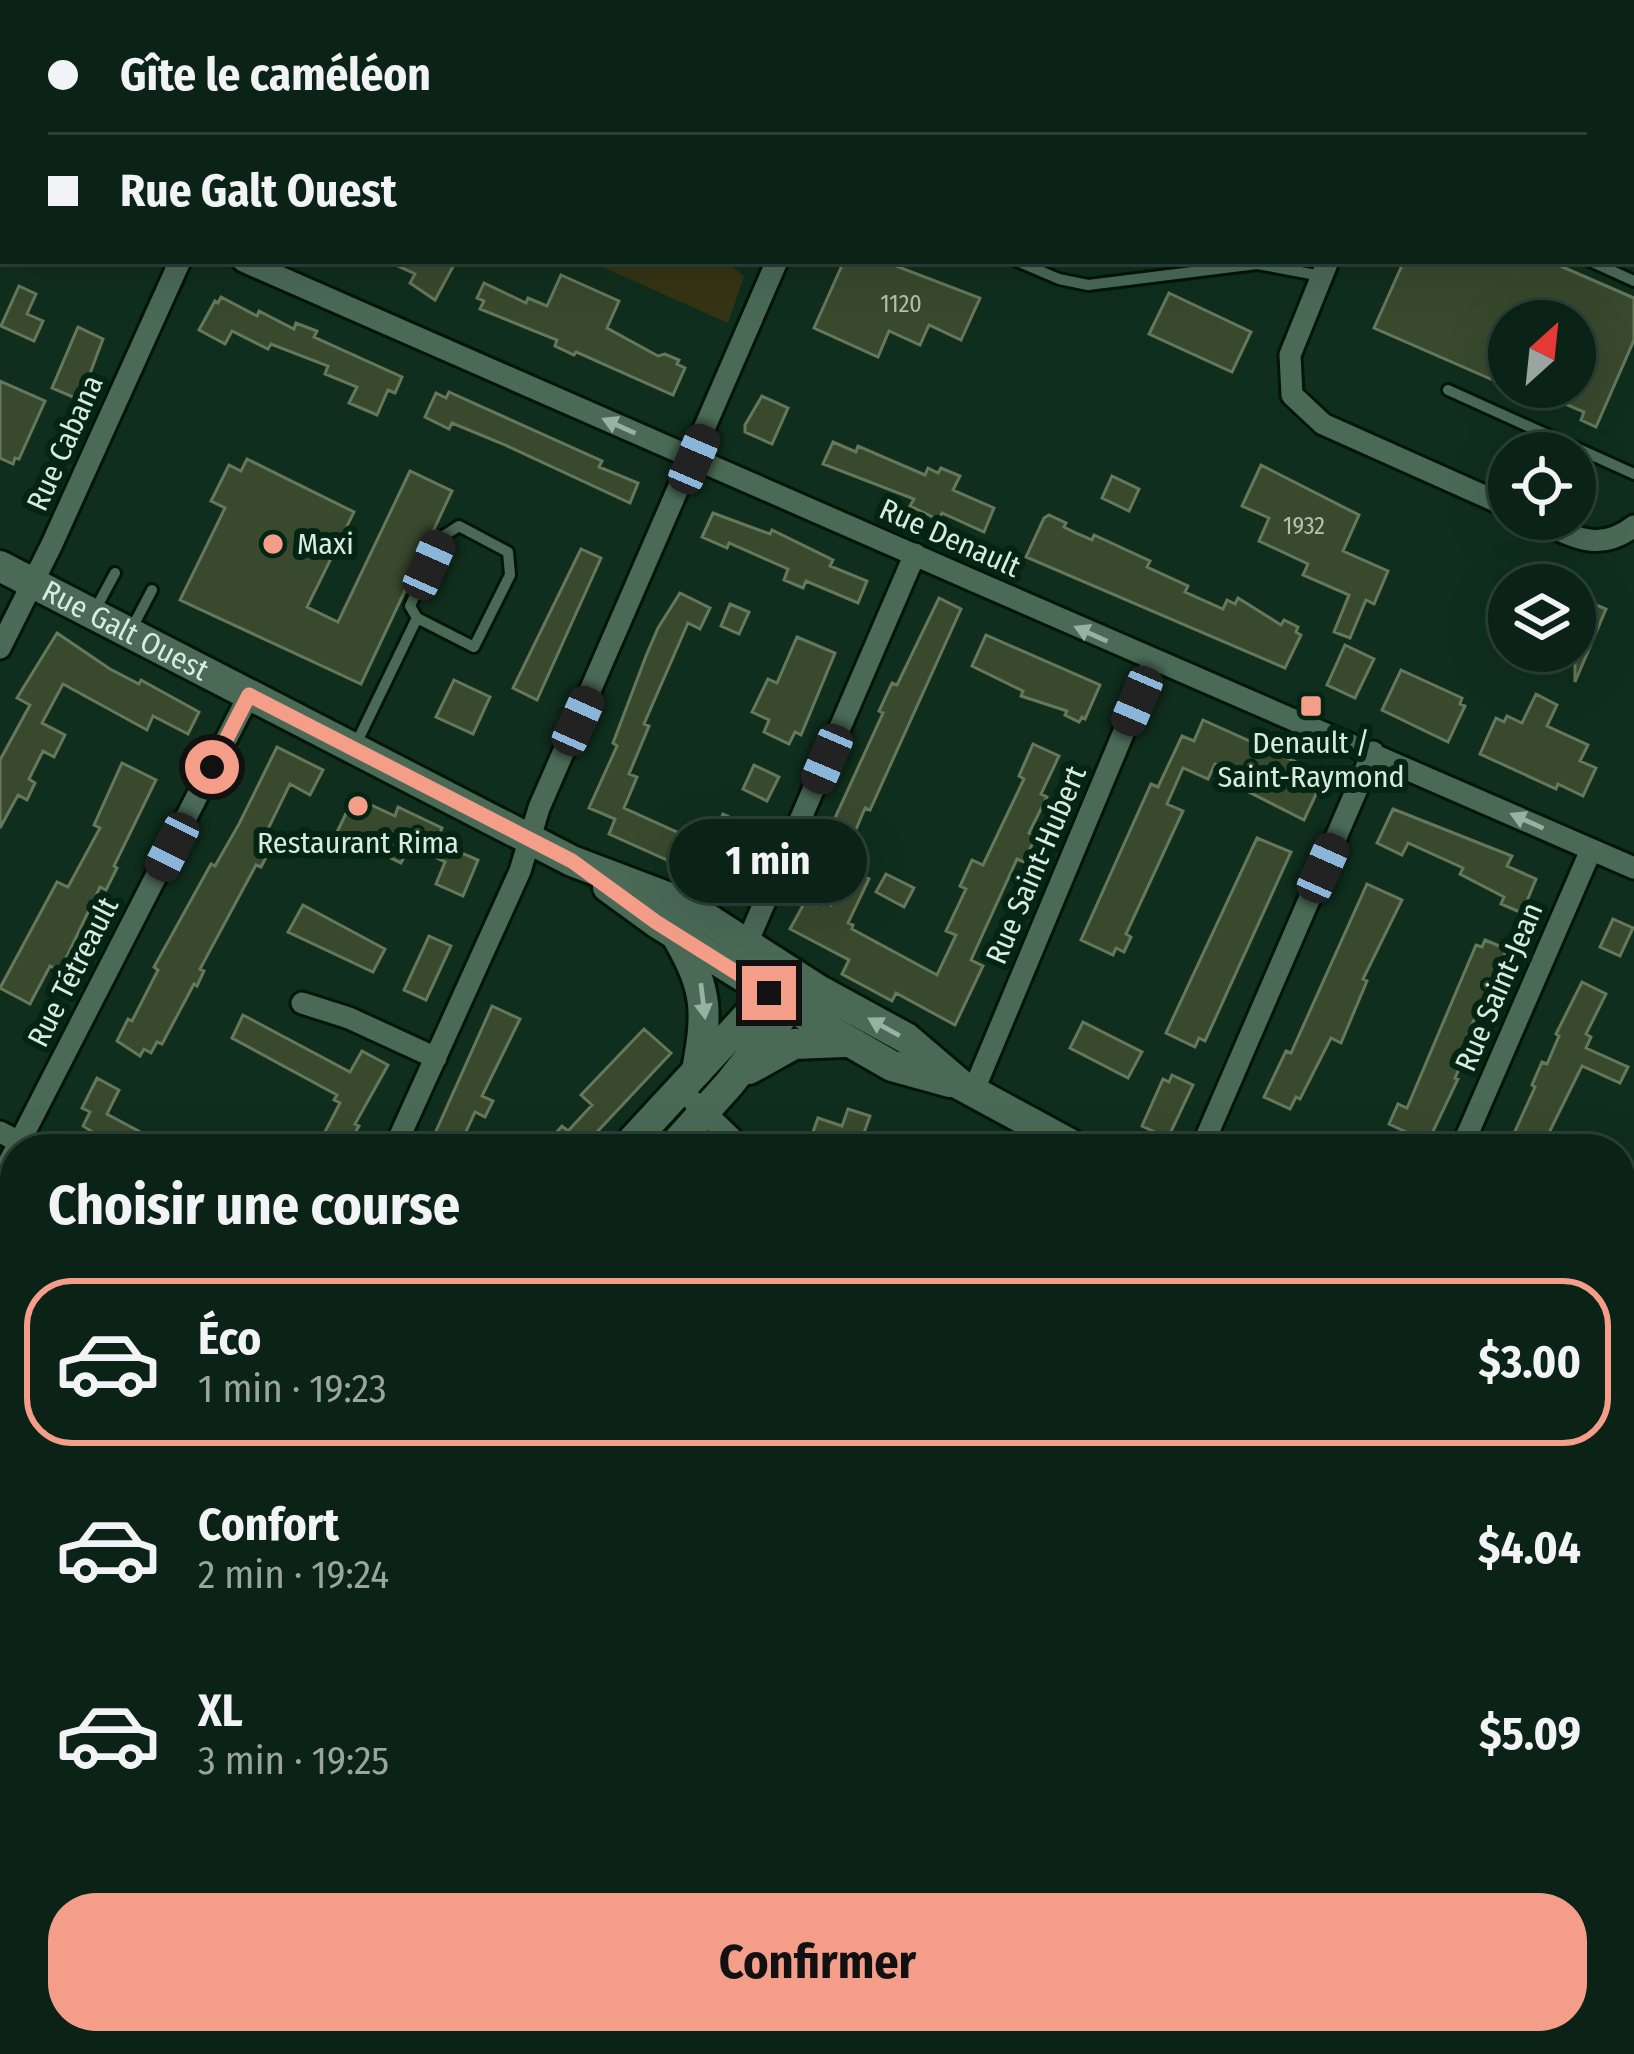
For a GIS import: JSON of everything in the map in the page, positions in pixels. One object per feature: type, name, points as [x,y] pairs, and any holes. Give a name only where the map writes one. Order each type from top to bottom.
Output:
[{"type":"street","name":"Rue Cabana","points":[[0,648],[179,264]]},
{"type":"street","name":"Rue Denault","points":[[250,264],[1634,868]]},
{"type":"street","points":[[401,1134],[520,871],[539,808],[777,264]]},
{"type":"street","points":[[1325,269],[1290,355],[1292,395],[1323,424],[1488,498]]},
{"type":"street","points":[[1583,540],[1615,542],[1634,526]]},
{"type":"street","points":[[747,943],[915,554]]},
{"type":"street","name":"Rue Galt Ouest","points":[[0,566],[572,861],[667,897],[747,943],[786,993],[851,1042],[892,1066],[967,1089],[1051,1134]]},
{"type":"street","name":"Rue Saint-Hubert","points":[[967,1089],[1154,662]]},
{"type":"street","name":"Rue Tétreault","points":[[23,1134],[249,695]]},
{"type":"street","points":[[1207,1134],[1373,752]]},
{"type":"street","name":"Rue Saint-Jean","points":[[1468,1134],[1591,850]]},
{"type":"street","name":"Rue Galt Ouest","points":[[572,861],[676,935],[786,993],[906,1038],[967,1089]]},
{"type":"street","points":[[676,935],[700,979],[706,1007],[688,1081],[704,1112],[727,1134]]},
{"type":"street","points":[[639,1134],[688,1081],[786,993]]},
{"type":"street","points":[[684,1134],[730,1083],[786,993]]},
{"type":"street","points":[[302,1003],[349,1018],[436,1058]]},
{"type":"street","points":[[730,1083],[768,1055],[794,1044],[851,1042]]},
{"type":"lane","points":[[1024,264],[1088,285],[1257,264],[1325,269]]},
{"type":"lane","points":[[1597,264],[1634,280]]},
{"type":"lane","points":[[1448,390],[1634,474]]},
{"type":"lane","points":[[459,526],[508,552],[510,574],[475,647],[417,618],[410,606],[442,537],[459,526]]},
{"type":"lane","points":[[94,614],[115,573]]},
{"type":"lane","points":[[129,633],[152,590]]},
{"type":"lane","points":[[354,748],[417,618]]},
{"type":"shaded area","points":[[596,264],[729,264],[744,276],[728,323]]},
{"type":"building","points":[[393,264],[454,264],[435,300],[410,283],[415,274]]},
{"type":"building","points":[[843,264],[891,264],[980,298],[961,340],[929,325],[920,345],[889,331],[878,357],[814,328]]},
{"type":"building","points":[[1403,264],[1556,264],[1634,298],[1634,340],[1596,427],[1581,420],[1584,412],[1575,408],[1596,408],[1596,300],[1488,300],[1488,378],[1374,328]]},
{"type":"building","points":[[561,275],[619,301],[607,328],[658,356],[679,360],[677,364],[685,368],[673,395],[574,355],[555,346],[557,340],[480,309],[484,301],[477,298],[484,283],[526,303],[528,298],[547,306]]},
{"type":"building","points":[[19,286],[36,294],[27,314],[43,321],[34,341],[1,326]]},
{"type":"building","points":[[1169,293],[1251,332],[1232,372],[1149,334]]},
{"type":"building","points":[[221,297],[257,316],[259,311],[294,329],[296,323],[317,331],[314,337],[402,377],[395,393],[388,390],[377,415],[349,403],[357,387],[325,374],[328,366],[271,344],[268,349],[232,331],[225,344],[199,330]]},
{"type":"building","points":[[78,327],[103,339],[80,400],[52,388]]},
{"type":"building","points":[[0,381],[45,401],[13,464],[0,458]]},
{"type":"building","points":[[449,392],[602,461],[599,467],[638,483],[630,503],[503,444],[425,417],[436,393],[446,398]]},
{"type":"building","points":[[762,396],[788,408],[772,444],[745,432]]},
{"type":"building","points":[[833,442],[856,452],[858,446],[925,475],[928,468],[938,473],[941,468],[960,476],[953,490],[994,508],[984,532],[942,513],[939,520],[910,506],[914,499],[823,464]]},
{"type":"building","name":"Maxi","points":[[247,459],[354,512],[307,607],[338,622],[410,471],[452,491],[361,684],[180,600],[225,508],[211,501],[229,465],[241,471]]},
{"type":"building","points":[[1261,465],[1359,515],[1343,551],[1388,571],[1374,604],[1366,600],[1350,638],[1334,632],[1349,595],[1303,575],[1308,564],[1259,541],[1269,518],[1242,506]]},
{"type":"building","points":[[1112,476],[1139,489],[1129,511],[1102,498]]},
{"type":"building","points":[[713,513],[770,534],[772,530],[833,560],[830,566],[867,581],[858,603],[806,581],[803,588],[784,580],[788,569],[729,543],[727,548],[702,537]]},
{"type":"building","points":[[1049,515],[1078,534],[1092,540],[1094,535],[1150,561],[1147,567],[1188,586],[1185,592],[1223,609],[1227,600],[1235,604],[1238,598],[1281,625],[1284,620],[1298,627],[1296,632],[1301,635],[1285,668],[1026,557]]},
{"type":"building","points":[[581,549],[601,558],[537,700],[513,688]]},
{"type":"building","points":[[680,593],[710,608],[700,629],[688,623],[644,724],[649,726],[629,774],[637,777],[624,808],[708,846],[723,814],[750,827],[731,869],[704,857],[708,847],[696,873],[609,834],[615,819],[589,808],[617,746],[613,743],[646,656]]},
{"type":"building","points":[[939,598],[961,609],[870,810],[865,808],[847,851],[824,842],[892,683],[897,685]]},
{"type":"building","points":[[730,604],[749,612],[739,634],[721,626]]},
{"type":"building","points":[[1596,605],[1606,609],[1596,633]]},
{"type":"building","points":[[57,633],[110,669],[199,712],[188,734],[153,716],[147,730],[63,684],[42,723],[65,735],[54,757],[43,751],[29,779],[35,783],[27,800],[18,795],[0,828],[0,760],[30,705],[17,698]]},
{"type":"building","points":[[986,635],[1100,685],[1085,719],[1079,722],[1065,715],[1067,711],[1021,696],[1023,691],[972,666]]},
{"type":"building","points":[[797,637],[835,653],[801,735],[795,732],[789,744],[764,732],[769,720],[752,712],[768,679],[777,683]]},
{"type":"building","points":[[1345,645],[1374,659],[1355,698],[1327,685]]},
{"type":"building","points":[[1401,670],[1462,698],[1460,704],[1465,706],[1448,742],[1382,710]]},
{"type":"building","points":[[454,680],[490,697],[473,734],[436,717]]},
{"type":"building","points":[[1536,694],[1557,705],[1547,726],[1588,745],[1580,761],[1596,768],[1583,796],[1558,784],[1556,789],[1480,754],[1496,718],[1504,722],[1507,716],[1522,723]]},
{"type":"building","points":[[1203,720],[1325,775],[1304,820],[1239,787],[1243,777],[1215,764],[1208,779],[1183,768],[1167,804],[1183,811],[1126,934],[1131,937],[1124,952],[1116,948],[1113,955],[1081,940],[1151,784],[1158,787],[1182,736],[1194,741]]},
{"type":"building","points":[[1033,744],[1059,756],[1041,794],[1047,797],[1029,833],[1036,836],[1024,862],[1017,859],[971,960],[983,966],[955,1025],[896,993],[892,1001],[842,974],[849,960],[790,929],[806,900],[816,905],[820,899],[831,905],[848,869],[869,879],[848,923],[852,929],[937,975],[956,935],[946,931],[966,889],[960,886],[972,860],[983,865],[1024,779],[1019,776]]},
{"type":"building","points":[[277,747],[323,770],[310,795],[290,784],[264,837],[274,842],[261,867],[256,865],[200,969],[204,971],[197,986],[194,984],[162,1044],[157,1042],[151,1053],[144,1049],[140,1056],[117,1041],[128,1019],[132,1021],[158,970],[154,967],[211,864],[215,866],[239,824]]},
{"type":"building","points":[[122,763],[156,780],[106,890],[100,887],[60,971],[50,966],[30,1004],[0,988],[57,882],[68,887],[100,828],[94,825]]},
{"type":"building","points":[[754,765],[779,777],[767,801],[743,789]]},
{"type":"building","points":[[354,797],[395,816],[398,807],[442,828],[436,842],[478,860],[463,896],[436,884],[445,862],[410,845],[401,863],[337,832]]},
{"type":"building","points":[[1393,809],[1512,856],[1507,866],[1536,879],[1522,913],[1501,904],[1504,897],[1460,874],[1463,868],[1408,843],[1402,855],[1377,843]]},
{"type":"building","points":[[1257,838],[1291,852],[1205,1041],[1199,1038],[1195,1047],[1166,1033]]},
{"type":"building","points":[[886,874],[914,888],[904,907],[876,892]]},
{"type":"building","points":[[1367,884],[1402,900],[1363,979],[1367,981],[1341,1043],[1331,1038],[1300,1099],[1296,1097],[1290,1109],[1264,1097],[1286,1051],[1291,1053]]},
{"type":"building","points":[[303,905],[385,949],[373,972],[288,932]]},
{"type":"building","points":[[1613,919],[1633,928],[1620,956],[1600,947]]},
{"type":"building","points":[[429,936],[451,946],[426,1000],[404,990]]},
{"type":"building","points":[[1485,940],[1507,949],[1469,1031],[1466,1042],[1470,1044],[1458,1079],[1432,1134],[1411,1134],[1389,1124],[1398,1104],[1407,1108],[1476,945],[1482,947]]},
{"type":"building","points":[[1582,982],[1606,994],[1586,1034],[1591,1037],[1586,1048],[1628,1067],[1620,1083],[1582,1066],[1548,1134],[1514,1134],[1542,1062],[1547,1064],[1559,1036]]},
{"type":"building","points":[[492,1006],[520,1019],[482,1096],[493,1101],[485,1117],[475,1112],[465,1134],[435,1134]]},
{"type":"building","points":[[243,1015],[350,1072],[362,1051],[388,1065],[355,1124],[359,1126],[354,1134],[324,1134],[340,1103],[334,1100],[337,1095],[232,1038]]},
{"type":"building","points":[[1083,1022],[1142,1052],[1128,1078],[1070,1048]]},
{"type":"building","points":[[644,1029],[671,1053],[595,1134],[555,1134],[562,1126],[568,1131],[592,1105],[581,1095]]},
{"type":"building","points":[[1172,1075],[1193,1085],[1170,1134],[1159,1134],[1142,1126],[1163,1079],[1169,1082]]},
{"type":"building","points":[[97,1078],[119,1090],[107,1114],[144,1134],[96,1134],[83,1126],[90,1112],[82,1108]]},
{"type":"building","points":[[848,1109],[870,1116],[866,1134],[812,1134],[818,1118],[842,1126]]},
{"type":"place","name":"Maxi","points":[[273,544]]},
{"type":"place","name":"Denault / Saint-Raymond","points":[[1311,706]]},
{"type":"place","name":"Restaurant Rima","points":[[358,806]]},
{"type":"route","points":[[212,767],[249,695],[572,861],[656,922],[769,993]]}]
